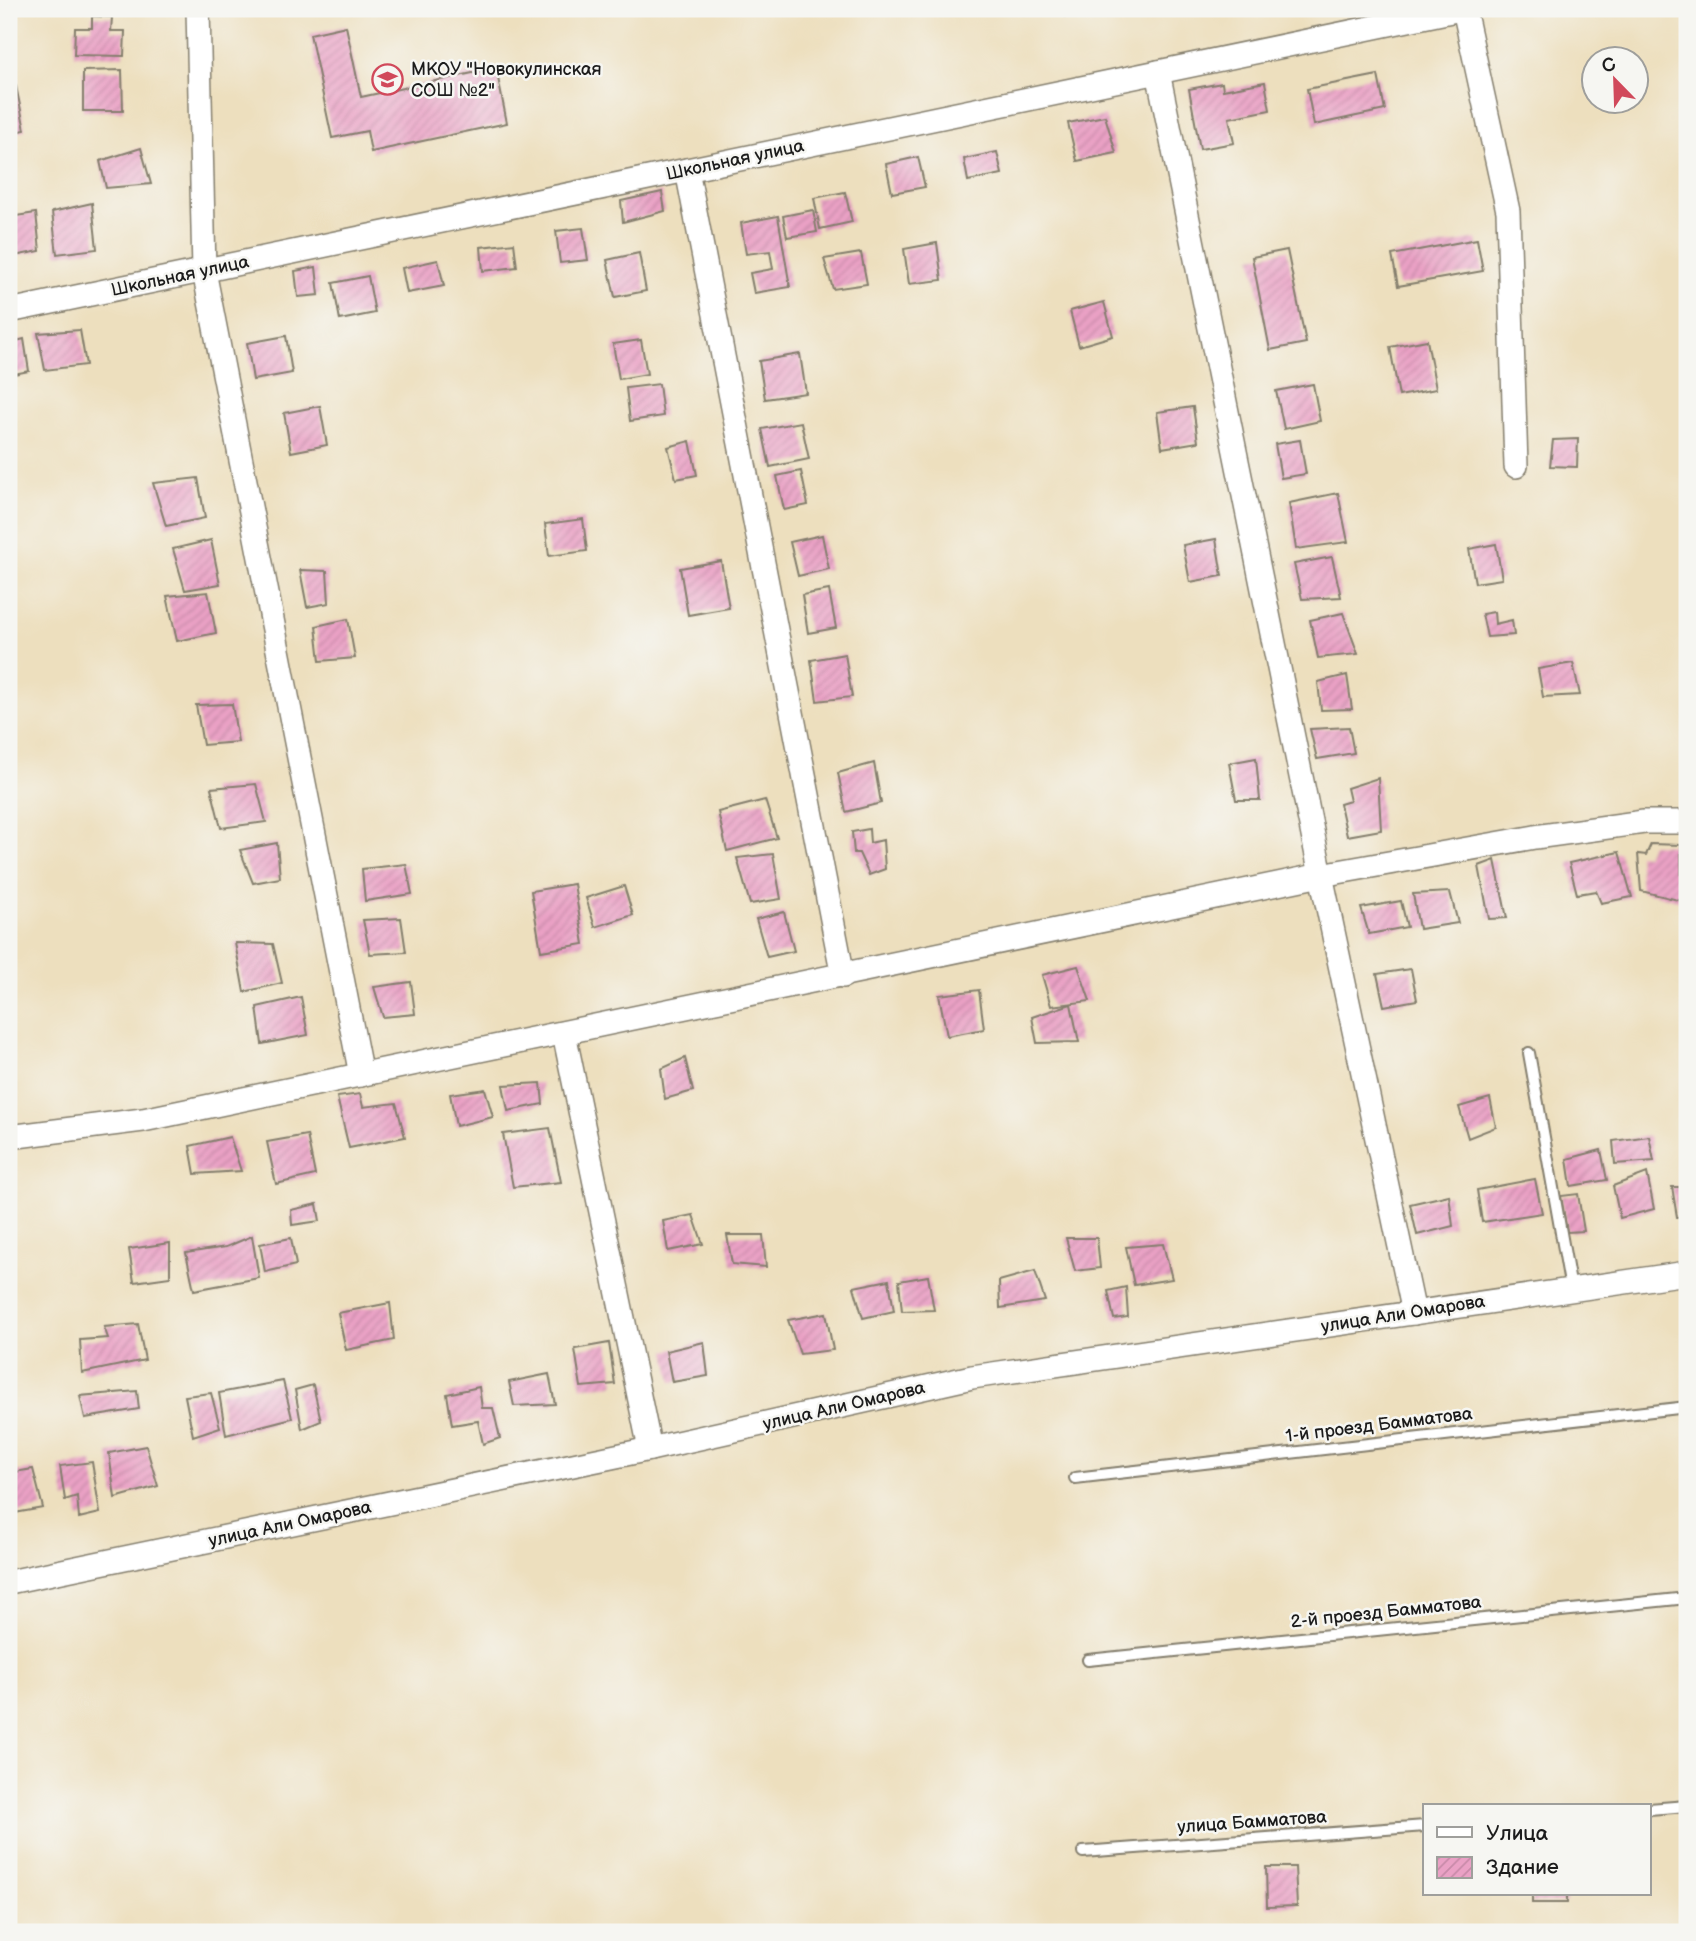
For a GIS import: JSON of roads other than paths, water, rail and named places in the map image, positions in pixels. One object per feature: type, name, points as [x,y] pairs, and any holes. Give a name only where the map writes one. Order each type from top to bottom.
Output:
[{"type":"street","points":[[198,9],[204,271],[361,1075]]},
{"type":"street","points":[[1462,9],[1508,211],[1516,466]]},
{"type":"street","name":"Школьная улица","points":[[9,312],[1462,9]]},
{"type":"street","points":[[1158,72],[1321,875],[1414,1313]]},
{"type":"street","points":[[687,170],[843,976]]},
{"type":"street","points":[[9,1138],[142,1120],[1321,875],[1535,837],[1644,822],[1687,822]]},
{"type":"street","points":[[564,1033],[650,1449]]},
{"type":"street","name":"улица Али Омарова","points":[[9,1583],[650,1449],[972,1377],[1687,1273]]},
{"type":"lane","points":[[1529,1053],[1571,1289]]},
{"type":"lane","name":"1-й проезд Бамматова","points":[[1075,1478],[1687,1407]]},
{"type":"lane","name":"2-й проезд Бамматова","points":[[1088,1660],[1687,1598]]},
{"type":"lane","points":[[1650,1809],[1687,1807]]},
{"type":"lane","name":"улица Бамматова","points":[[1083,1852],[1423,1826]]},
{"type":"place","name":"МКОУ \"Новокулинская СОШ №2\"","points":[[388,79]]}]
